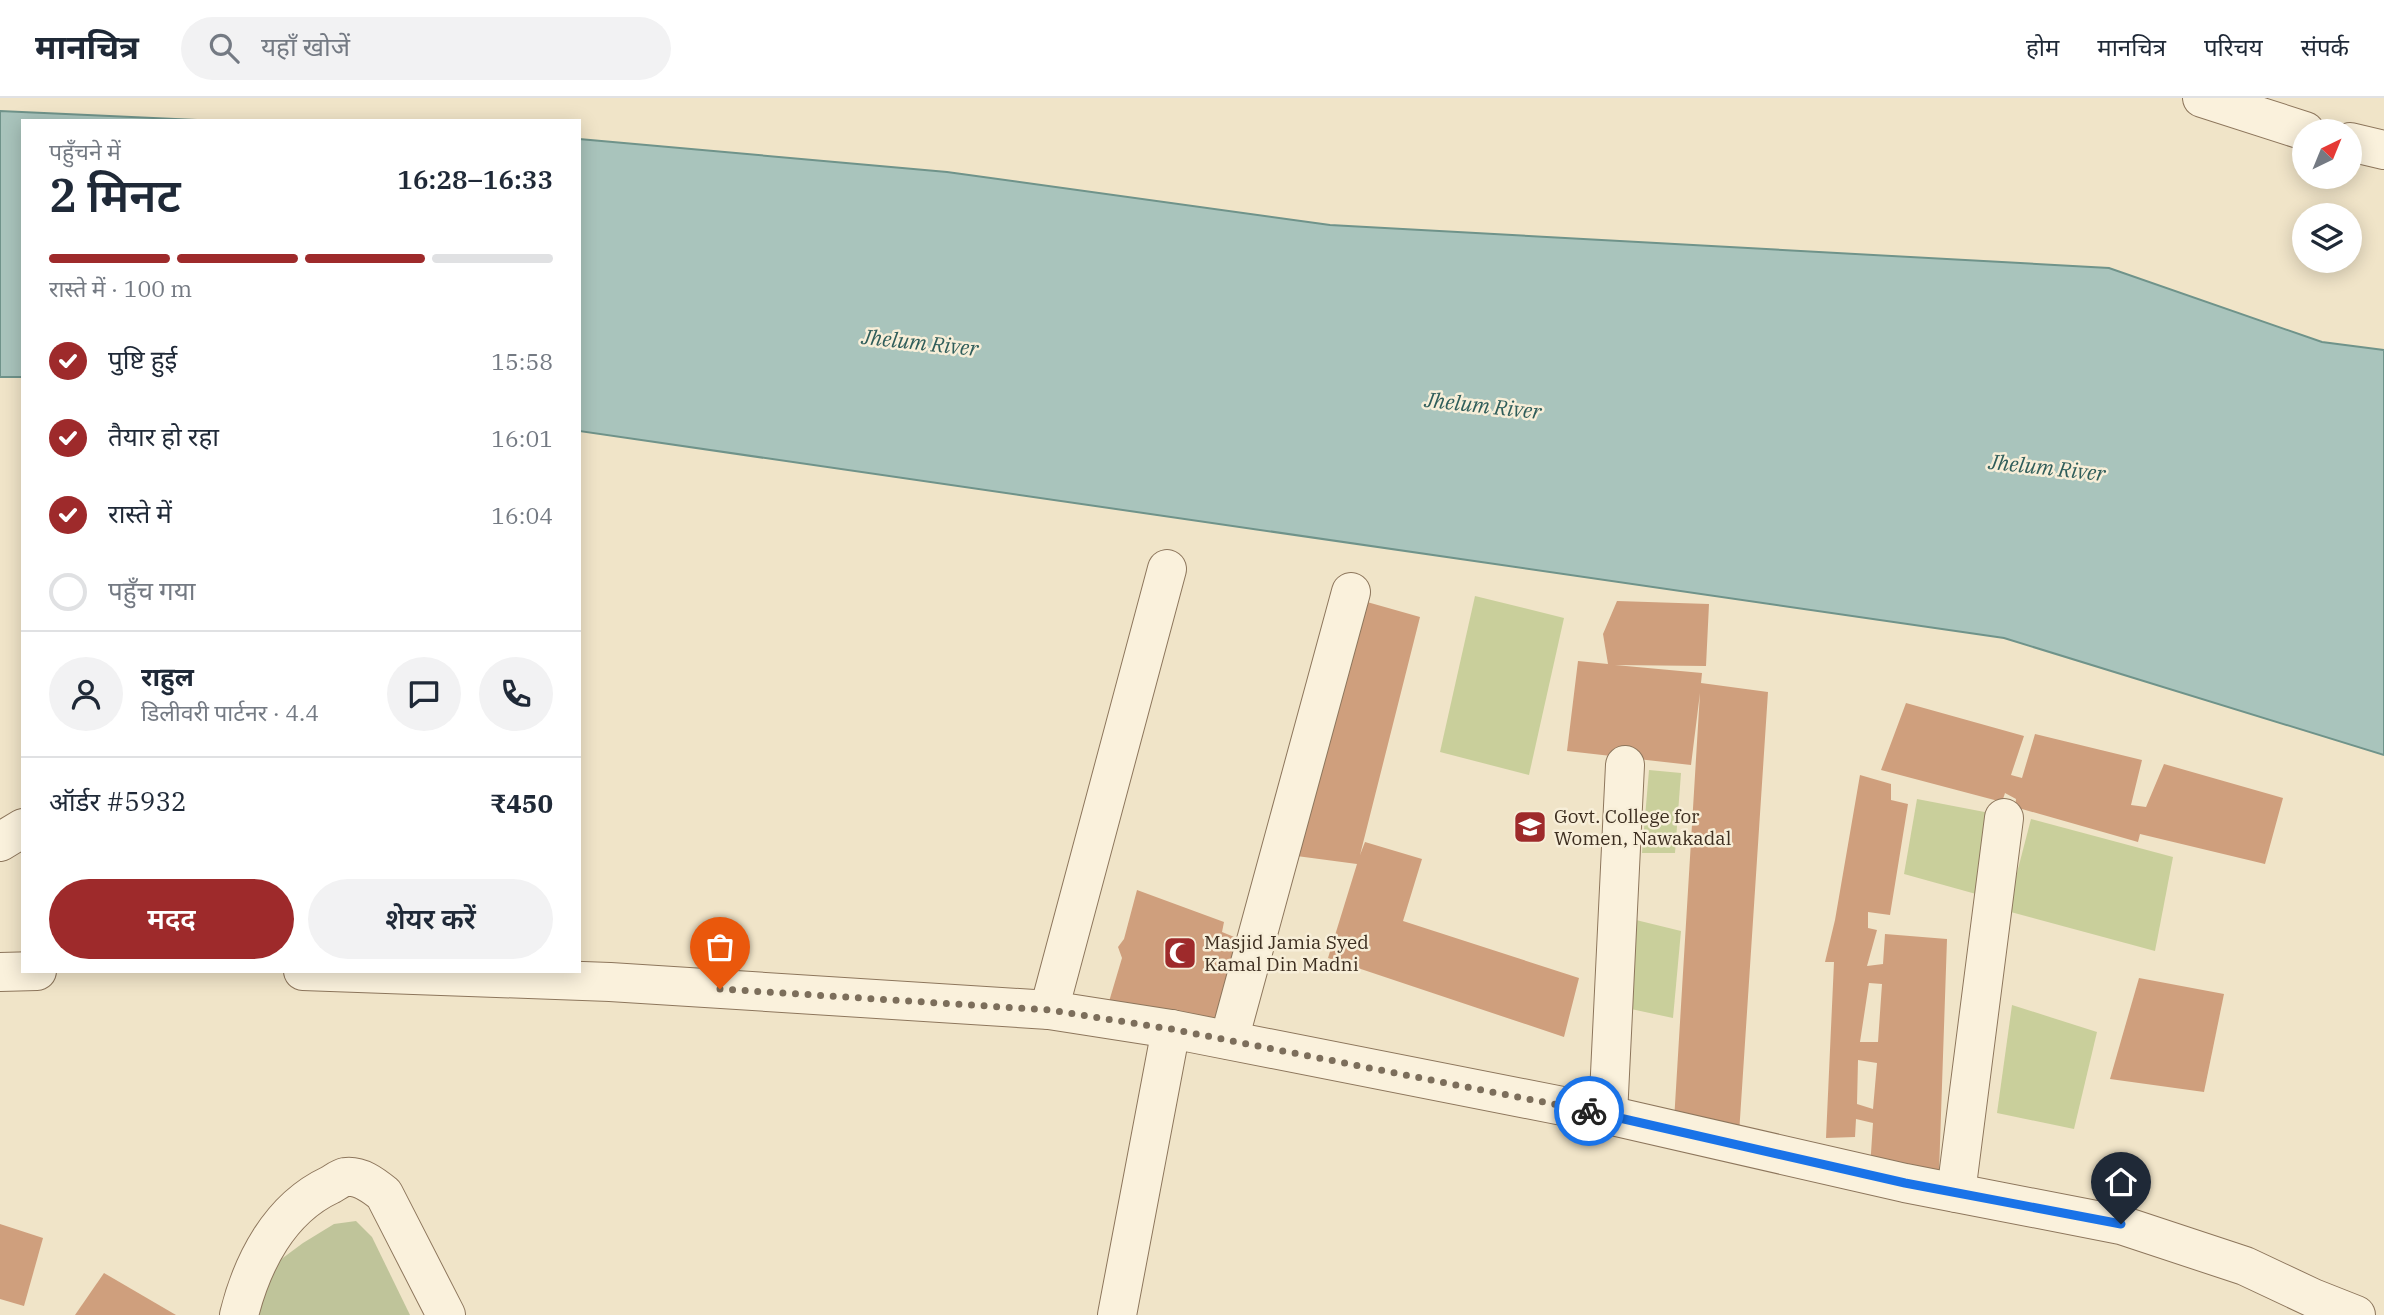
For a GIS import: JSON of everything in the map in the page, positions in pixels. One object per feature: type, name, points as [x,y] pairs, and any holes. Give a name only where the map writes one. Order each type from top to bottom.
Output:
[{"type":"street","points":[[2202,98],[2292,127]]},
{"type":"street","points":[[2362,145],[2384,150]]},
{"type":"street","points":[[1049,1010],[1167,569]]},
{"type":"street","points":[[1229,1040],[1351,592]]},
{"type":"street","points":[[1608,1115],[1625,765]]},
{"type":"street","points":[[1956,1193],[2004,818]]},
{"type":"street","points":[[0,842],[21,829]]},
{"type":"street","points":[[581,954],[611,982]]},
{"type":"street","points":[[0,972],[21,971]]},
{"type":"street","points":[[359,973],[611,982],[1049,1010],[1171,1029],[1608,1115],[1956,1193],[2121,1224],[2245,1266],[2309,1307],[2356,1315]]},
{"type":"street","points":[[1117,1315],[1171,1029]]},
{"type":"street","points":[[239,1315],[247,1282],[268,1241],[292,1212],[318,1190],[345,1177],[366,1181],[384,1194],[446,1315]]},
{"type":"green space","points":[[1475,596],[1564,618],[1529,775],[1440,752]]},
{"type":"green space","points":[[1649,770],[1681,773],[1675,853],[1642,853]]},
{"type":"green space","points":[[1917,799],[1995,814],[1976,894],[1904,874]]},
{"type":"green space","points":[[2031,819],[2173,857],[2155,951],[2007,911]]},
{"type":"green space","points":[[1636,920],[1681,931],[1673,1018],[1631,1009]]},
{"type":"green space","points":[[2012,1005],[2097,1032],[2074,1129],[1997,1113]]},
{"type":"green space","points":[[356,1221],[372,1237],[410,1315],[247,1315],[272,1266],[334,1224]]},
{"type":"water","points":[[0,111],[175,119],[21,119],[21,377],[0,377]]},
{"type":"water","name":"Jhelum River","points":[[581,139],[947,172],[1330,225],[2109,268],[2322,342],[2384,350],[2384,755],[2004,638],[581,431]]},
{"type":"building","points":[[1360,600],[1420,617],[1360,855],[1365,842],[1422,859],[1403,921],[1579,978],[1564,1037],[1328,958],[1357,864],[1289,855]]},
{"type":"building","points":[[1617,601],[1709,604],[1706,666],[1615,665],[1702,673],[1701,683],[1768,692],[1739,1134],[1674,1121],[1700,693],[1691,765],[1567,751],[1578,661],[1608,664],[1603,634]]},
{"type":"building","points":[[1906,703],[2024,736],[2011,775],[2022,778],[2035,734],[2142,760],[2131,805],[2146,807],[2164,764],[2283,798],[2265,864],[2140,834],[2138,842],[2015,807],[2016,799],[2005,793],[2002,802],[1881,770]]},
{"type":"building","points":[[1860,775],[1891,784],[1891,800],[1908,804],[1890,915],[1868,912],[1868,928],[1877,930],[1867,966],[1883,964],[1885,934],[1947,939],[1939,1173],[1870,1168],[1873,1123],[1856,1119],[1855,1137],[1826,1138],[1834,962],[1825,962],[1835,920]],"holes":[[[1869,983],[1882,984],[1878,1042],[1860,1042]],[[1858,1060],[1877,1063],[1873,1109],[1857,1104]]]},
{"type":"building","name":"Masjid Jamia Syed Kamal Din Madni","points":[[1137,890],[1224,922],[1222,932],[1244,941],[1216,1017],[1206,1023],[1108,1005],[1122,958],[1118,947],[1124,939]]},
{"type":"building","points":[[2139,978],[2224,994],[2204,1092],[2110,1079]]},
{"type":"building","points":[[0,1224],[43,1238],[24,1306],[0,1299]]},
{"type":"building","points":[[104,1273],[176,1315],[75,1315]]},
{"type":"way so far","points":[[720,989],[1049,1010],[1171,1029],[1589,1111]]},
{"type":"place","name":"Govt. College for Women, Nawakadal","points":[[1530,827]]},
{"type":"place","name":"Masjid Jamia Syed Kamal Din Madni","points":[[1180,953]]},
{"type":"route","points":[[1589,1111],[1905,1183],[2121,1224]]}]
